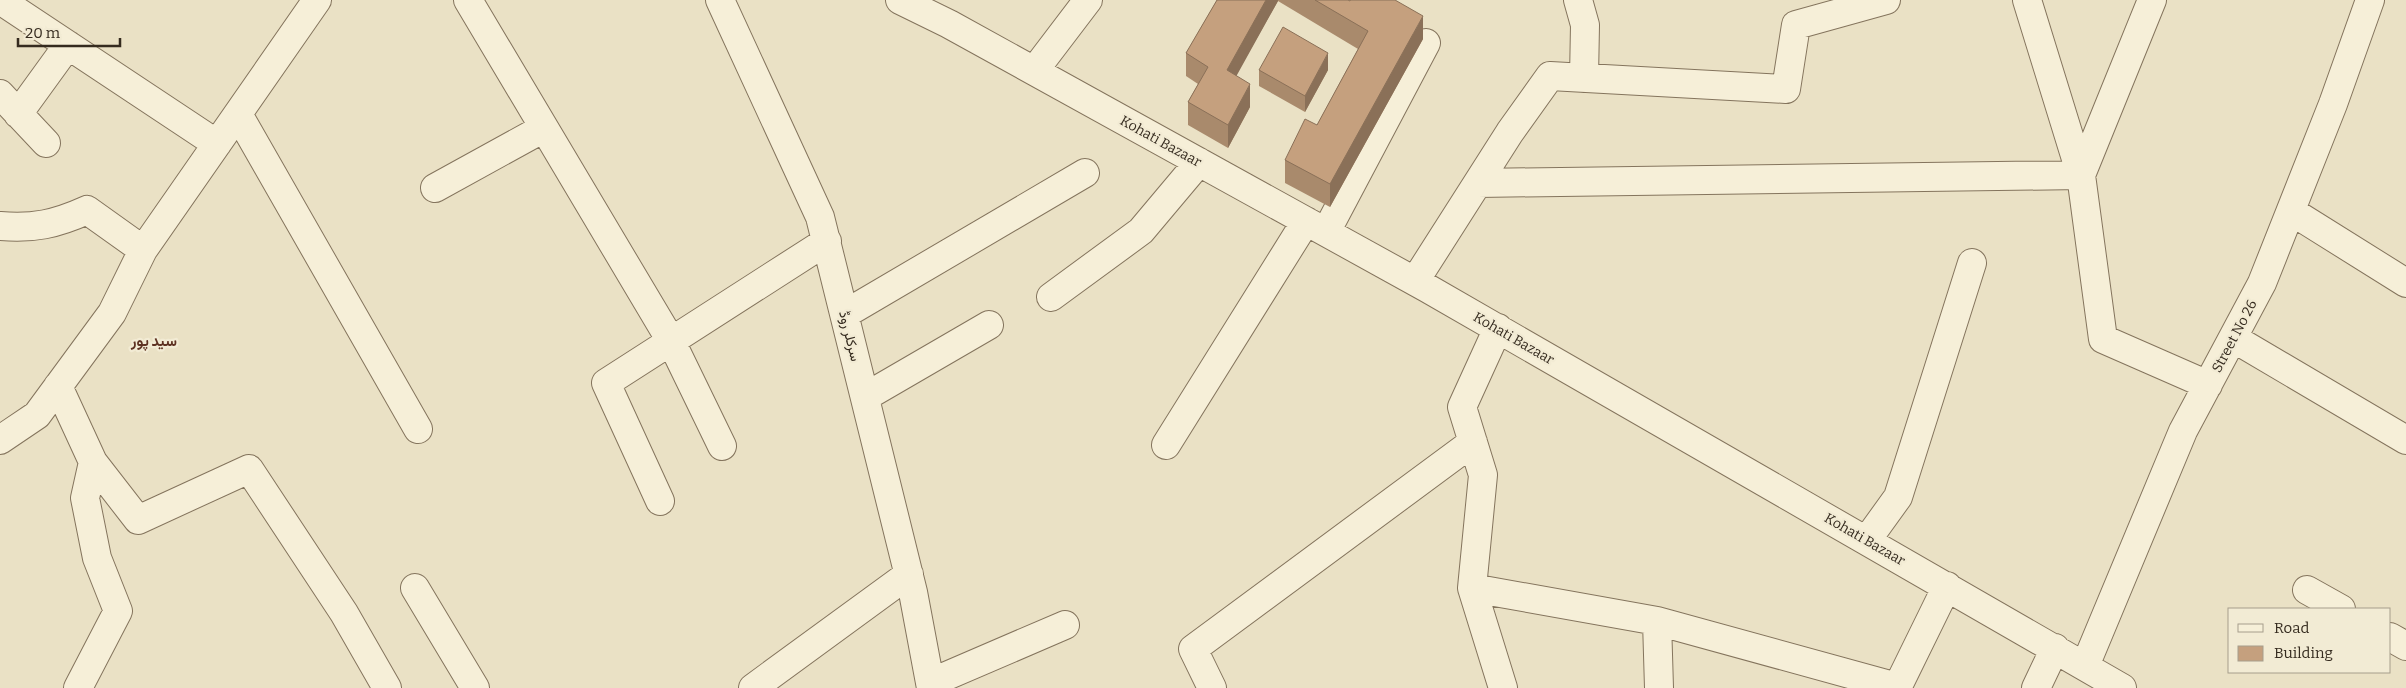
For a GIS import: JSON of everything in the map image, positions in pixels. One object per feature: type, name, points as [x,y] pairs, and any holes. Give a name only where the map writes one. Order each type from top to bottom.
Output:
[{"type":"street","points":[[0,0],[217,144]]},
{"type":"street","points":[[0,440],[37,415],[112,312],[143,250],[317,0]]},
{"type":"street","points":[[468,0],[671,341],[722,446]]},
{"type":"street","name":"سرکلر روڈ","points":[[720,0],[820,217],[909,574],[930,686]]},
{"type":"street","name":"Kohati Bazaar","points":[[900,0],[949,24],[1415,281],[2122,688]]},
{"type":"street","points":[[1034,71],[1088,0]]},
{"type":"street","points":[[1578,0],[1585,25],[1584,78]]},
{"type":"street","points":[[1415,281],[1510,132],[1550,76],[1786,89],[1796,25],[1886,0]]},
{"type":"street","points":[[2027,0],[2081,175],[2103,339],[2208,385]]},
{"type":"street","points":[[2081,175],[2152,0]]},
{"type":"street","name":"Street No 26","points":[[2085,666],[2183,431],[2262,283],[2333,104],[2370,0]]},
{"type":"street","points":[[1166,446],[1316,226],[1426,43]]},
{"type":"street","points":[[18,114],[68,46]]},
{"type":"street","points":[[0,94],[46,143]]},
{"type":"street","points":[[238,114],[418,429]]},
{"type":"street","points":[[435,188],[544,128]]},
{"type":"street","points":[[1051,298],[1141,230],[1198,162]]},
{"type":"street","points":[[844,314],[1085,173]]},
{"type":"street","points":[[1478,182],[2081,175]]},
{"type":"street","points":[[0,226],[26,228],[62,222],[87,210],[143,250]]},
{"type":"street","points":[[2291,211],[2406,283]]},
{"type":"street","points":[[660,501],[606,382],[827,241]]},
{"type":"street","points":[[1867,540],[1898,497],[1972,263]]},
{"type":"street","points":[[865,397],[989,325]]},
{"type":"street","points":[[1498,328],[1462,407],[1483,475],[1472,588],[1503,688]]},
{"type":"street","points":[[2233,338],[2406,440]]},
{"type":"street","points":[[58,386],[93,462],[138,520],[249,469],[344,613],[387,688]]},
{"type":"street","points":[[1212,688],[1193,649],[1473,442]]},
{"type":"street","points":[[78,688],[118,612],[97,558],[85,498],[93,462]]},
{"type":"street","points":[[753,688],[909,574]]},
{"type":"street","points":[[1472,588],[1657,620],[1897,688],[1947,586]]},
{"type":"street","points":[[415,588],[475,688]]},
{"type":"street","points":[[2308,590],[2339,608]]},
{"type":"street","points":[[1657,620],[1659,688]]},
{"type":"street","points":[[930,686],[1066,625]]},
{"type":"street","points":[[2391,638],[2406,646]]},
{"type":"street","points":[[2036,688],[2055,648]]},
{"type":"building","points":[[1217,0],[1266,0],[1227,70],[1250,84],[1228,125],[1188,102],[1208,67],[1186,53]]},
{"type":"building","points":[[1315,0],[1395,0],[1423,16],[1330,184],[1285,160],[1305,119],[1317,125],[1368,31]]},
{"type":"building","points":[[1283,27],[1328,53],[1305,96],[1259,70]]},
{"type":"district","name":"سید پور","points":[[154,341]]}]
